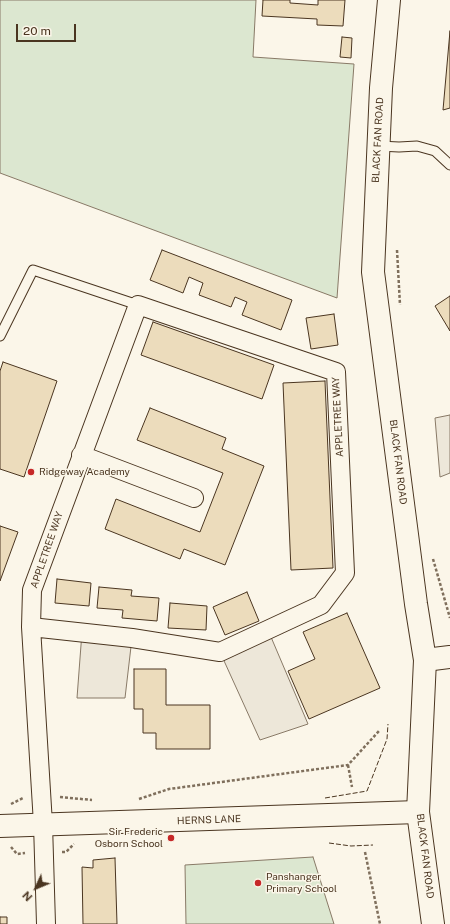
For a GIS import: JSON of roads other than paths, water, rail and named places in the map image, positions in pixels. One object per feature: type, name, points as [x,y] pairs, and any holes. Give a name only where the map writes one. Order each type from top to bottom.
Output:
[{"type":"main road","name":"BLACK FAN ROAD","points":[[388,0],[378,146],[373,272],[416,604],[425,660],[418,812],[433,924]]},
{"type":"main road","points":[[425,660],[450,657]]},
{"type":"main road","name":"HERNS LANE","points":[[0,826],[418,812]]},
{"type":"street","name":"APPLETREE WAY","points":[[31,627],[132,638],[220,652],[321,606],[345,573],[336,372],[138,305],[32,590],[31,627],[44,824],[46,924]]},
{"type":"street","points":[[81,455],[194,498]]},
{"type":"lane","points":[[378,146],[417,146],[435,151],[450,165]]},
{"type":"lane","points":[[0,336],[33,270],[138,305]]},
{"type":"place","name":"Ridgeway Academy","points":[[31,472]]},
{"type":"place","name":"Sir Frederic Osborn School","points":[[171,838]]},
{"type":"place","name":"Panshanger Primary School","points":[[258,883]]}]
